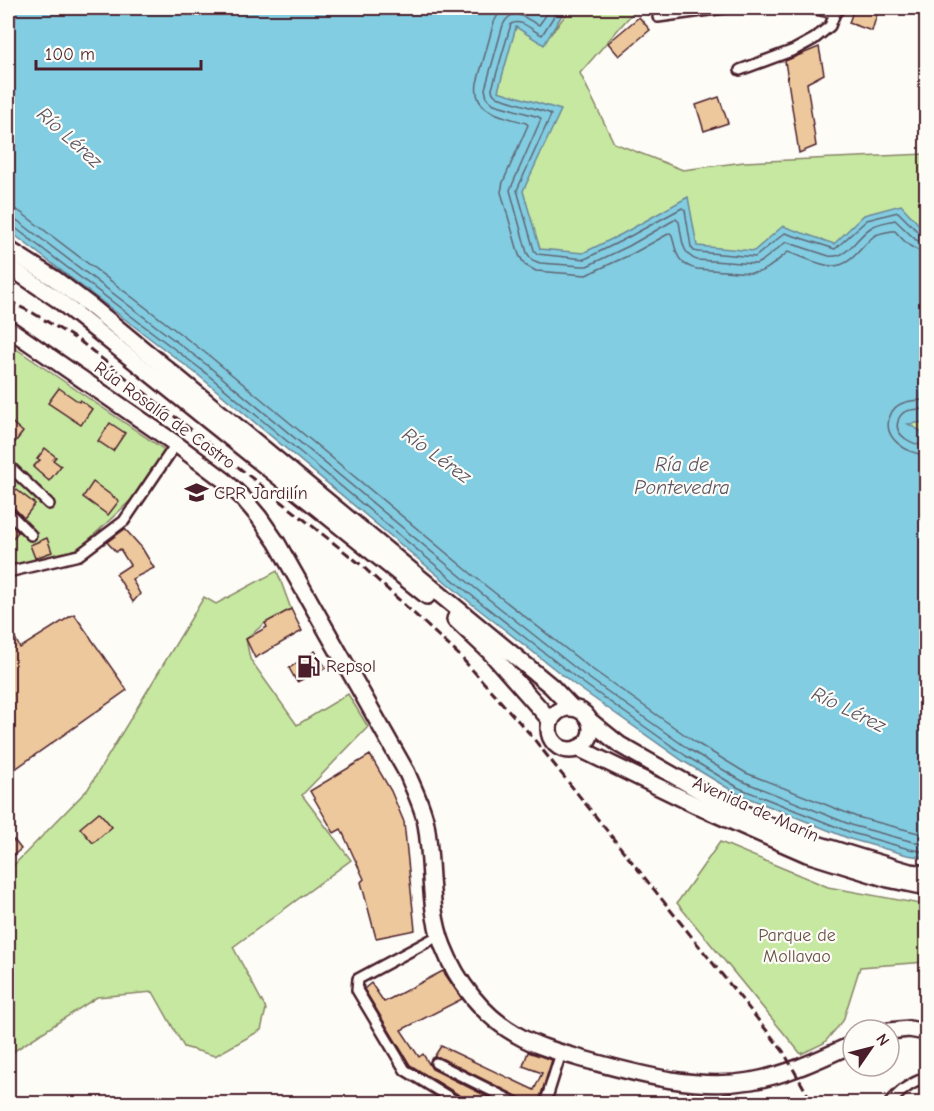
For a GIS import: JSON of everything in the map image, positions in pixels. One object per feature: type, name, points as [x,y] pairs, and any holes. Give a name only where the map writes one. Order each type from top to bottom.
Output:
[{"type":"main road","points":[[8,249],[92,307],[551,686],[572,708]]},
{"type":"main road","points":[[8,266],[57,299],[460,623],[494,656],[551,721]]},
{"type":"main road","name":"Rúa Rosalía de Castro","points":[[8,328],[176,444],[224,480],[259,517],[277,543],[407,773],[426,823],[436,926],[454,969],[479,1005],[495,1019],[517,1035],[561,1053],[660,1078],[694,1083],[718,1084],[750,1081],[784,1074],[841,1049]]},
{"type":"main road","points":[[566,708],[582,712],[589,720],[588,740],[578,748],[559,746],[551,735],[549,728],[554,715],[566,708]]},
{"type":"main road","name":"Avenida de Marín","points":[[589,720],[620,745],[713,798],[776,829],[862,858],[910,872],[927,874]]},
{"type":"main road","name":"Avenida de Marín","points":[[578,748],[702,808],[807,854],[888,879],[927,887]]},
{"type":"main road","points":[[901,1030],[927,1032]]},
{"type":"street","points":[[658,17],[724,8]]},
{"type":"street","points":[[740,70],[794,50],[814,39],[830,26],[837,10],[810,8]]},
{"type":"street","points":[[8,572],[79,555],[124,521],[176,444]]},
{"type":"street","points":[[8,465],[49,504]]},
{"type":"street","points":[[8,512],[31,536]]},
{"type":"street","points":[[440,935],[358,978],[357,990],[405,1070],[460,1104]]},
{"type":"street","points":[[545,1104],[561,1053]]},
{"type":"street","points":[[436,1063],[518,1104]]},
{"type":"street","points":[[889,1104],[908,1086],[927,1078]]},
{"type":"green space","points":[[47,8],[566,8],[550,35],[571,8],[637,8],[580,73],[614,143],[683,170],[744,162],[926,154],[926,611]]},
{"type":"green space","points":[[9,344],[166,451],[132,499],[78,550],[24,564],[8,563],[8,518],[32,540],[36,538],[8,509]]},
{"type":"green space","points":[[277,571],[291,609],[265,623],[246,639],[250,659],[297,725],[348,694],[368,727],[302,795],[351,860],[233,947],[266,1009],[261,1030],[215,1056],[184,1047],[153,992],[97,997],[8,1055],[8,871],[88,789],[204,597],[216,604]]},
{"type":"green space","name":"Parque de Mollavao","points":[[720,842],[828,887],[926,905],[926,962],[860,967],[841,1023],[824,1043],[801,1054],[677,903]]},
{"type":"water","name":"Ría de Pontevedra","points":[[8,8],[566,8],[544,45],[516,27],[498,91],[561,110],[523,191],[540,249],[583,253],[688,197],[697,246],[754,251],[783,226],[834,244],[864,215],[901,205],[926,232],[926,422],[908,424],[926,434],[926,858],[850,839],[736,793],[683,761],[575,685],[472,604],[198,375],[8,230]]},
{"type":"building","points":[[854,8],[877,14],[872,31],[849,23]]},
{"type":"building","points":[[639,17],[650,30],[619,56],[608,43]]},
{"type":"building","points":[[819,47],[824,74],[807,83],[816,146],[799,153],[785,61]]},
{"type":"building","points":[[719,97],[728,123],[704,131],[696,105]]},
{"type":"building","points":[[59,388],[92,409],[81,425],[48,403]]},
{"type":"building","points":[[8,419],[23,432],[8,451]]},
{"type":"building","points":[[110,423],[125,433],[113,451],[98,441]]},
{"type":"building","points":[[45,448],[56,457],[53,460],[61,466],[49,481],[33,467],[40,460],[37,459]]},
{"type":"building","points":[[93,482],[119,501],[108,515],[83,497]]},
{"type":"building","points":[[13,487],[35,504],[24,518],[8,505],[8,495]]},
{"type":"building","points":[[8,521],[18,532],[8,544]]},
{"type":"building","points":[[125,529],[142,548],[154,568],[132,579],[140,594],[133,602],[116,574],[130,565],[120,549],[116,552],[107,542]]},
{"type":"building","points":[[47,538],[52,552],[35,558],[30,545]]},
{"type":"building","points":[[291,609],[302,631],[255,658],[246,639],[267,627],[265,623]]},
{"type":"building","points":[[74,614],[127,690],[8,774],[8,624],[20,648]]},
{"type":"building","name":"Repsol","points":[[315,651],[326,668],[297,682],[289,668]]},
{"type":"building","points":[[370,755],[391,791],[404,822],[415,930],[376,938],[361,882],[364,879],[341,829],[334,833],[310,791]]},
{"type":"building","points":[[99,812],[112,827],[93,843],[80,828]]},
{"type":"building","points":[[14,840],[21,849],[8,860],[8,846]]},
{"type":"building","points":[[443,971],[462,999],[401,1030],[419,1057],[423,1054],[432,1069],[502,1104],[467,1104],[464,1098],[410,1065],[364,989],[371,983],[384,1002]]},
{"type":"building","points":[[441,1046],[534,1090],[542,1073],[523,1066],[528,1052],[552,1060],[538,1104],[525,1104],[521,1098],[439,1057],[434,1057]]},
{"type":"railway","points":[[8,301],[81,342],[360,564],[458,654],[529,733],[783,1051],[813,1104]]},
{"type":"place","name":"CPR Jardilín","points":[[196,493]]},
{"type":"place","name":"Repsol","points":[[308,666]]},
{"type":"water label","name":"Río Lérez","points":[[70,137]]},
{"type":"water label","name":"Río Lérez","points":[[437,455]]},
{"type":"water label","name":"Río Lérez","points":[[849,709]]}]
